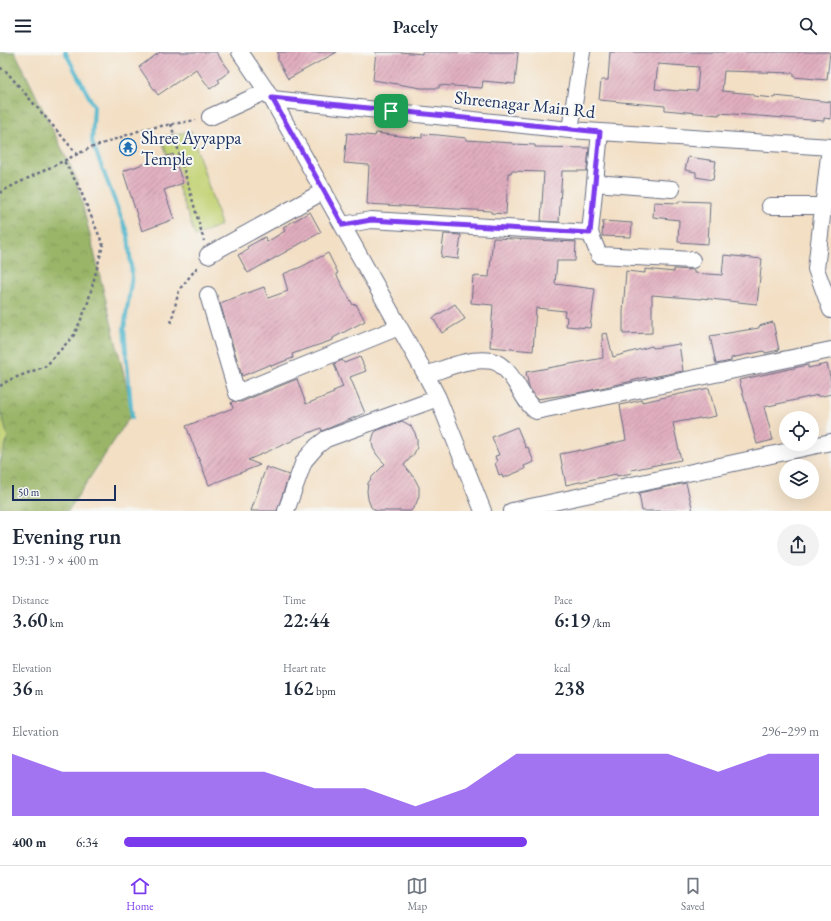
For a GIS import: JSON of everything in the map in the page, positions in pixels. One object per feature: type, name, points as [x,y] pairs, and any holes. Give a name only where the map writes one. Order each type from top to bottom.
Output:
[{"type":"street","points":[[240,52],[269,95],[426,375],[438,398],[483,511]]},
{"type":"street","points":[[570,130],[582,52]]},
{"type":"street","points":[[210,117],[269,95]]},
{"type":"street","name":"Shreenagar Main Rd","points":[[269,95],[570,130],[831,147]]},
{"type":"street","points":[[600,132],[590,233],[599,255],[692,260]]},
{"type":"street","points":[[831,147],[816,269],[831,310]]},
{"type":"street","points":[[595,183],[672,189]]},
{"type":"street","points":[[208,254],[324,191]]},
{"type":"street","points":[[770,206],[824,206]]},
{"type":"street","points":[[343,225],[371,220],[590,233]]},
{"type":"street","points":[[208,295],[237,393],[399,326]]},
{"type":"street","points":[[426,375],[470,361],[493,361],[506,369],[530,407],[536,411],[831,350]]},
{"type":"street","points":[[286,511],[304,461],[317,446],[326,439],[438,398]]},
{"type":"street","points":[[512,511],[831,442]]},
{"type":"path","points":[[0,68],[5,70],[77,154]]},
{"type":"path","points":[[0,193],[90,148],[144,129],[210,117]]},
{"type":"path","points":[[171,124],[208,254],[179,290],[171,323]]},
{"type":"path","points":[[0,386],[9,380],[46,366],[74,335],[87,306],[102,245],[79,187],[64,161]]},
{"type":"green space","points":[[0,52],[15,52],[76,178],[133,412],[68,511],[0,511],[0,464],[8,437],[0,409]]},
{"type":"green space","points":[[191,131],[221,225],[195,236],[161,137]]},
{"type":"green space","points":[[0,409],[8,437],[0,464]]},
{"type":"building","points":[[160,52],[216,52],[230,71],[218,80],[220,82],[210,89],[196,69],[158,95],[139,67]]},
{"type":"building","points":[[278,52],[337,52],[288,79],[278,61]]},
{"type":"building","points":[[376,52],[422,54],[422,52],[518,52],[515,84],[483,81],[482,88],[439,85],[439,88],[421,88],[373,80]]},
{"type":"building","points":[[610,52],[830,52],[827,80],[794,77],[794,73],[724,71],[722,91],[753,94],[753,96],[775,98],[775,96],[831,102],[831,119],[824,118],[824,121],[720,113],[719,115],[665,110],[665,106],[599,100],[601,80],[608,80]],"holes":[[[658,64],[699,67],[697,91],[655,89]]]},
{"type":"building","points":[[347,133],[375,136],[376,133],[422,138],[422,134],[466,138],[466,140],[535,145],[535,147],[589,148],[587,171],[562,171],[559,222],[541,221],[544,172],[511,171],[511,173],[508,173],[506,214],[491,213],[491,211],[367,204],[369,165],[344,163]]},
{"type":"building","points":[[173,154],[183,183],[164,190],[174,219],[142,231],[123,171]]},
{"type":"building","points":[[688,157],[716,161],[713,180],[696,177],[696,172],[685,170]]},
{"type":"building","points":[[679,201],[710,202],[708,244],[678,242],[679,220],[653,217],[654,202],[679,203]]},
{"type":"building","points":[[310,212],[321,232],[248,273],[238,255],[248,250],[247,247],[265,237],[267,242],[285,231],[283,227]]},
{"type":"building","points":[[603,221],[632,223],[631,237],[602,236]]},
{"type":"building","points":[[444,234],[461,235],[458,259],[441,257]]},
{"type":"building","points":[[493,238],[576,242],[575,261],[557,261],[555,284],[595,289],[590,328],[566,326],[567,317],[564,316],[565,311],[536,308],[533,351],[490,347],[493,305],[471,303],[473,276],[489,277]]},
{"type":"building","points":[[328,253],[338,273],[336,274],[353,305],[356,304],[365,321],[333,338],[333,340],[292,354],[293,358],[271,366],[271,364],[242,376],[220,303],[264,287],[268,298],[288,291],[283,274],[301,267]]},
{"type":"building","points":[[724,255],[762,259],[757,304],[652,295],[652,333],[623,334],[626,271],[645,273],[645,269],[674,272],[674,269],[694,270],[694,273],[722,275]]},
{"type":"building","points":[[455,304],[465,319],[442,333],[433,318]]},
{"type":"building","points":[[773,322],[779,350],[765,353],[764,351],[731,358],[731,361],[716,364],[710,336],[759,328],[759,326]]},
{"type":"building","points":[[607,333],[613,357],[652,346],[653,348],[679,344],[683,371],[646,377],[578,393],[537,399],[529,387],[526,372],[603,358],[602,334]]},
{"type":"building","points":[[360,357],[366,371],[350,377],[365,413],[322,431],[321,428],[248,460],[260,465],[209,485],[186,426],[233,408],[231,403],[233,401],[241,402],[297,379],[306,404],[334,393],[333,391],[343,387],[334,364],[342,360],[344,363]]},
{"type":"building","points":[[827,364],[831,381],[831,394],[819,397],[818,395],[764,407],[773,440],[757,444],[739,380],[808,365],[808,368]]},
{"type":"building","points":[[709,388],[716,416],[673,423],[681,460],[631,470],[632,473],[617,476],[616,474],[566,485],[560,454],[581,451],[626,440],[620,405]]},
{"type":"building","points":[[402,421],[411,426],[417,440],[417,447],[414,454],[404,465],[415,479],[419,487],[419,496],[411,511],[376,511],[371,507],[368,499],[368,483],[385,464],[373,448],[372,441],[374,434],[376,431]]},
{"type":"building","points":[[517,427],[534,462],[524,466],[525,469],[503,478],[502,474],[499,475],[495,463],[497,462],[495,456],[499,455],[492,437]]},
{"type":"building","points":[[266,467],[289,475],[277,511],[251,511]]},
{"type":"building","points":[[686,483],[693,511],[642,511],[639,493]]},
{"type":"waterway","points":[[65,52],[94,106],[92,142],[128,235],[132,276],[124,329],[132,418]]},
{"type":"place","name":"Shree Ayyappa Temple","points":[[128,147]]},
{"type":"route","points":[[272,98],[391,111],[600,132],[590,233],[371,220],[343,225],[272,98]]}]
